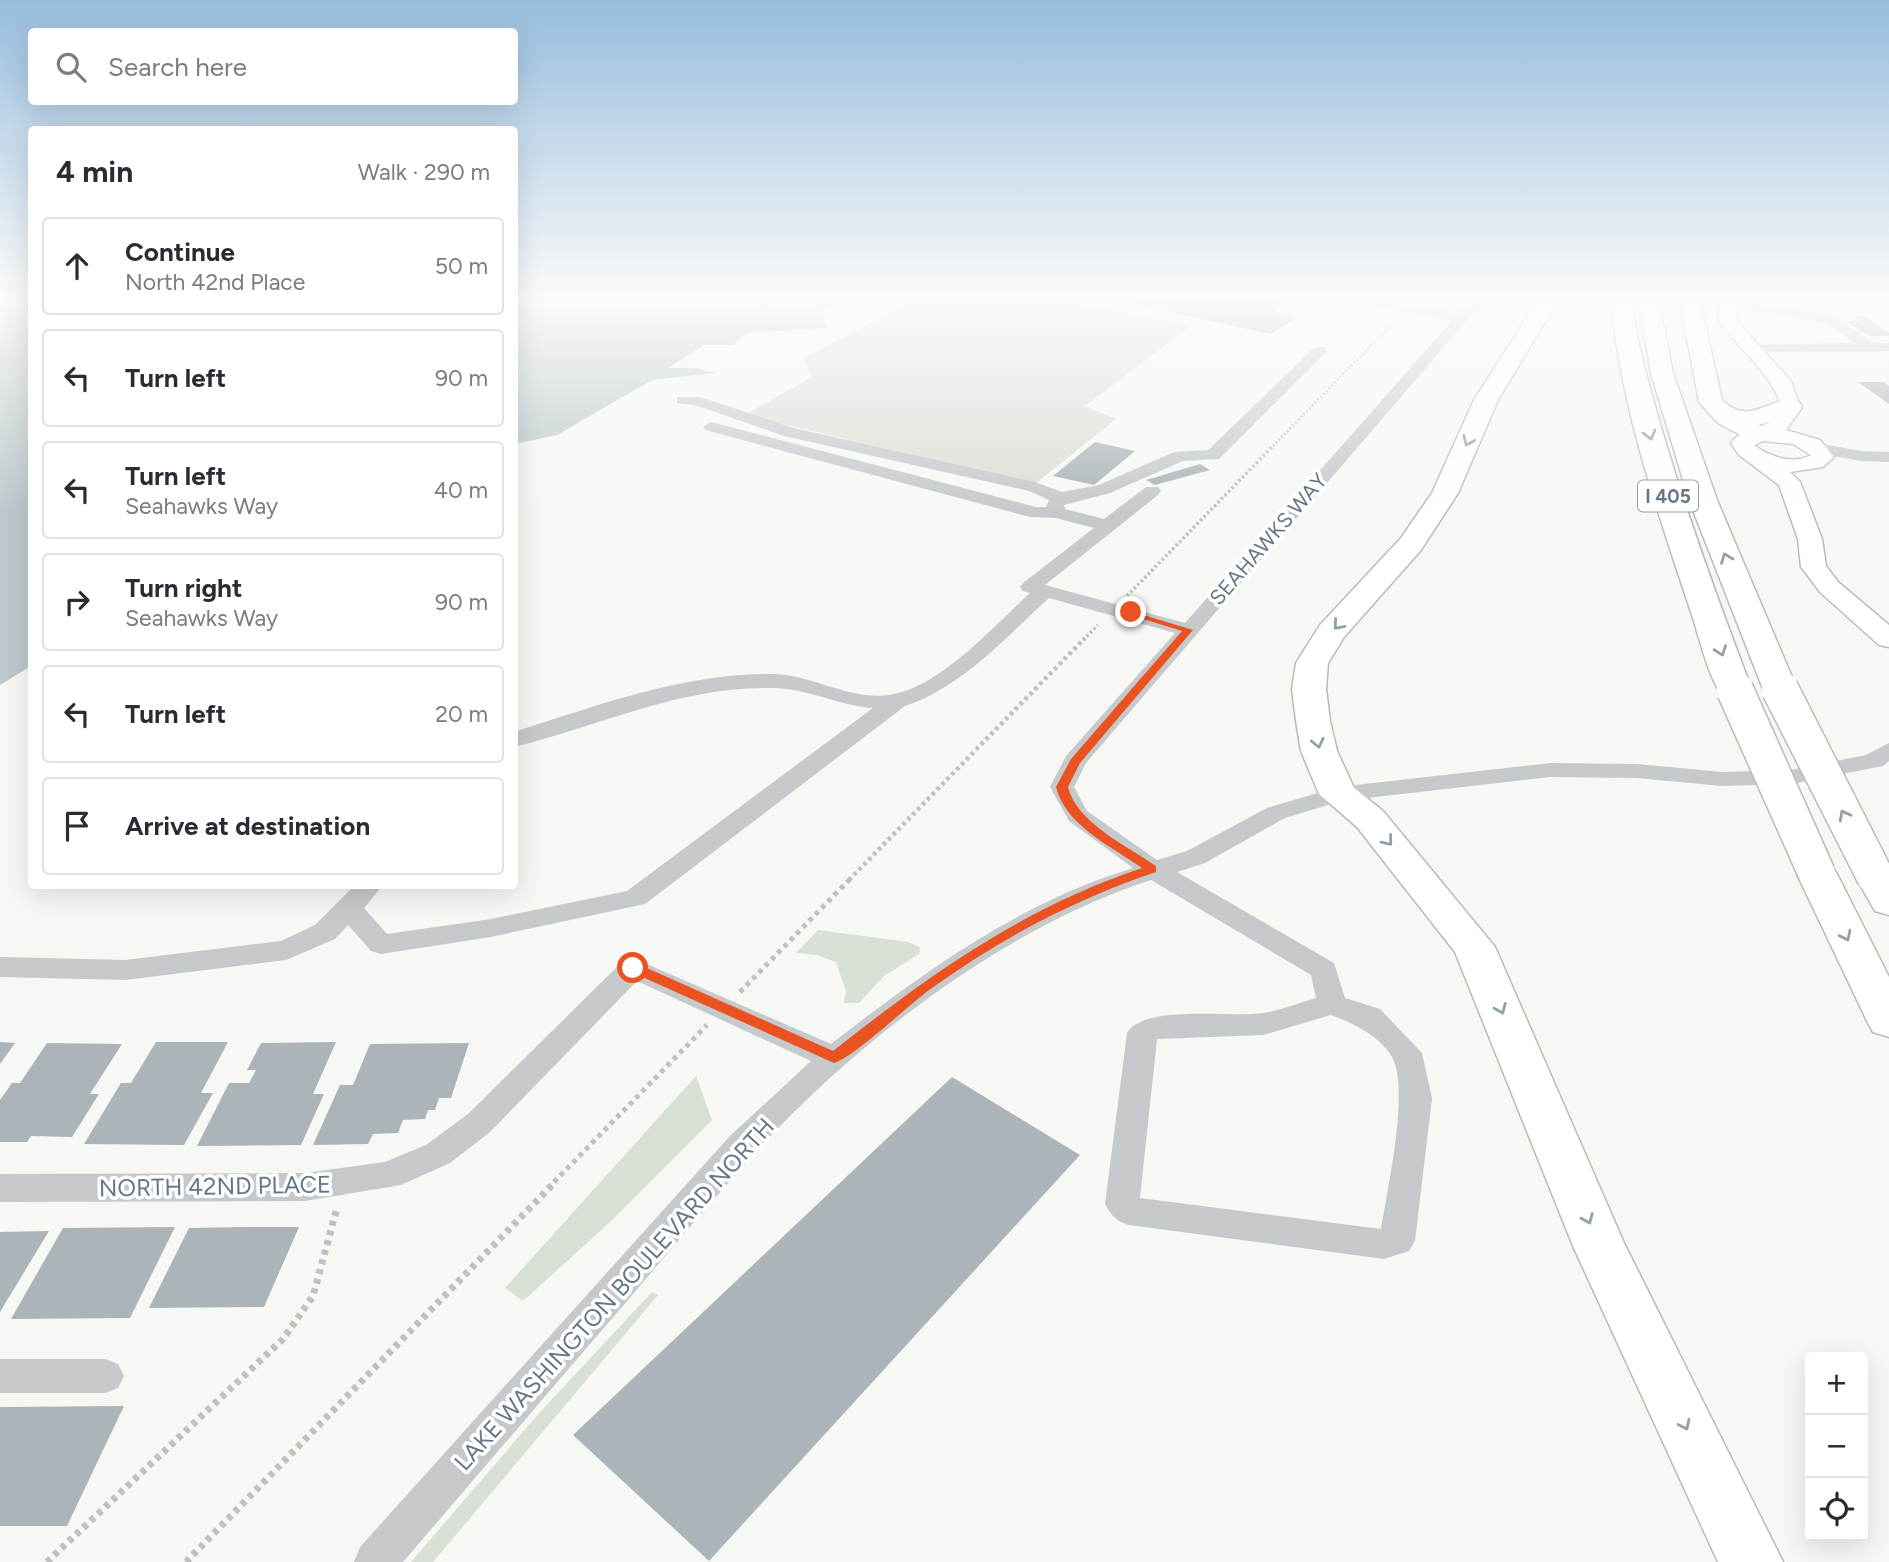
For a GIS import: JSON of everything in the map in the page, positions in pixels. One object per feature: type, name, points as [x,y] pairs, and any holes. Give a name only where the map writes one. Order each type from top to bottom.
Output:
[{"type":"highway","points":[[1505,370],[1486,400],[1438,503],[1411,544],[1331,632],[1312,663],[1308,689],[1317,741],[1338,794],[1370,819],[1474,947],[1600,1246],[1751,1562]]},
{"type":"highway","name":"I 405","points":[[1634,370],[1656,457],[1685,551],[1735,690],[1817,874],[1889,1021]]},
{"type":"highway","name":"I 405","points":[[1661,370],[1703,500],[1780,689],[1882,889]]},
{"type":"highway","points":[[1705,370],[1712,401],[1717,410],[1761,442]]},
{"type":"highway","points":[[1717,410],[1734,416],[1772,416],[1791,422]]},
{"type":"main road","points":[[1769,370],[1784,385],[1791,422],[1807,464],[1814,567],[1829,587],[1889,639]]},
{"type":"main road","points":[[1761,442],[1791,422]]},
{"type":"main road","points":[[1761,442],[1807,464]]},
{"type":"street","points":[[711,428],[1036,513],[1104,489],[1180,456],[1213,455],[1299,370]]},
{"type":"street","name":"SEAHAWKS WAY","points":[[1152,869],[1078,816],[1065,797],[1062,787],[1074,761],[1416,370]]},
{"type":"street","points":[[683,400],[700,402],[790,432],[1035,487],[1058,505],[1108,526]]},
{"type":"street","points":[[1807,464],[1861,456],[1889,457]]},
{"type":"street","points":[[1152,491],[1030,587],[1188,630]]},
{"type":"street","points":[[348,908],[381,944],[491,928],[635,898],[897,701],[939,683],[1045,591]]},
{"type":"street","points":[[518,739],[676,691],[724,684],[779,681],[840,697],[897,701]]},
{"type":"street","name":"LAKE WASHINGTON BOULEVARD NORTH","points":[[376,1562],[741,1146],[834,1058],[928,984],[1027,921],[1097,888],[1196,857],[1276,813],[1338,794],[1550,770],[1637,771],[1722,779],[1791,776],[1874,761],[1889,750]]},
{"type":"street","points":[[1152,869],[1324,970],[1332,1004]]},
{"type":"street","points":[[0,967],[125,970],[286,950],[325,932],[366,889]]},
{"type":"street","name":"NORTH 42ND PLACE","points":[[0,1188],[305,1187],[389,1175],[438,1154],[479,1123],[633,968],[834,1058]]},
{"type":"street","points":[[1332,1004],[1369,1017],[1406,1053],[1416,1098],[1396,1241],[1384,1244],[1129,1211],[1122,1204],[1142,1032],[1149,1028],[1263,1024],[1332,1004]]},
{"type":"street","points":[[0,1376],[105,1376]]},
{"type":"path","points":[[1120,603],[1347,370]]},
{"type":"path","points":[[740,991],[1099,624]]},
{"type":"path","points":[[186,1562],[707,1025]]},
{"type":"path","points":[[47,1562],[283,1339],[313,1296],[343,1183]]},
{"type":"shaded area","points":[[0,370],[28,370],[28,668],[0,685]]},
{"type":"shaded area","points":[[518,370],[702,370],[716,373],[652,380],[557,435],[518,443]]},
{"type":"shaded area","points":[[809,370],[1133,370],[1085,406],[1116,419],[1035,484],[745,415],[812,377]]},
{"type":"shaded area","points":[[818,930],[908,942],[920,947],[919,954],[884,976],[859,1003],[844,1003],[846,991],[836,962],[817,955],[796,953]]},
{"type":"shaded area","points":[[696,1076],[712,1120],[608,1224],[523,1301],[505,1288]]},
{"type":"shaded area","points":[[652,1292],[658,1295],[433,1562],[411,1562],[541,1411]]},
{"type":"building","points":[[1858,382],[1884,382],[1889,386],[1889,404]]},
{"type":"building","points":[[1095,442],[1135,451],[1094,485],[1053,476]]},
{"type":"building","points":[[1200,464],[1210,470],[1155,485],[1146,480]]},
{"type":"building","points":[[0,1042],[15,1043],[0,1064]]},
{"type":"building","points":[[156,1042],[228,1042],[201,1093],[213,1093],[184,1145],[84,1144],[121,1083],[131,1083]]},
{"type":"building","points":[[336,1042],[313,1094],[324,1094],[301,1145],[197,1146],[229,1083],[249,1083],[256,1070],[247,1070],[261,1043]]},
{"type":"building","points":[[47,1043],[122,1044],[90,1094],[99,1094],[72,1137],[31,1136],[27,1142],[0,1142],[0,1100],[12,1083],[20,1083]]},
{"type":"building","points":[[469,1043],[451,1098],[439,1098],[435,1110],[428,1110],[425,1119],[403,1120],[398,1133],[373,1134],[368,1144],[313,1145],[340,1085],[353,1085],[370,1044]]},
{"type":"building","points":[[952,1077],[1080,1155],[709,1561],[573,1435]]},
{"type":"building","points":[[175,1227],[130,1318],[11,1319],[63,1228]]},
{"type":"building","points":[[299,1227],[264,1307],[149,1308],[189,1228]]},
{"type":"building","points":[[49,1231],[0,1312],[0,1232]]},
{"type":"building","points":[[124,1406],[67,1526],[0,1526],[0,1407]]},
{"type":"route","points":[[633,968],[834,1058],[928,984],[1027,921],[1097,888],[1152,869],[1078,816],[1069,805],[1062,787],[1074,761],[1188,630],[1131,612]]}]
